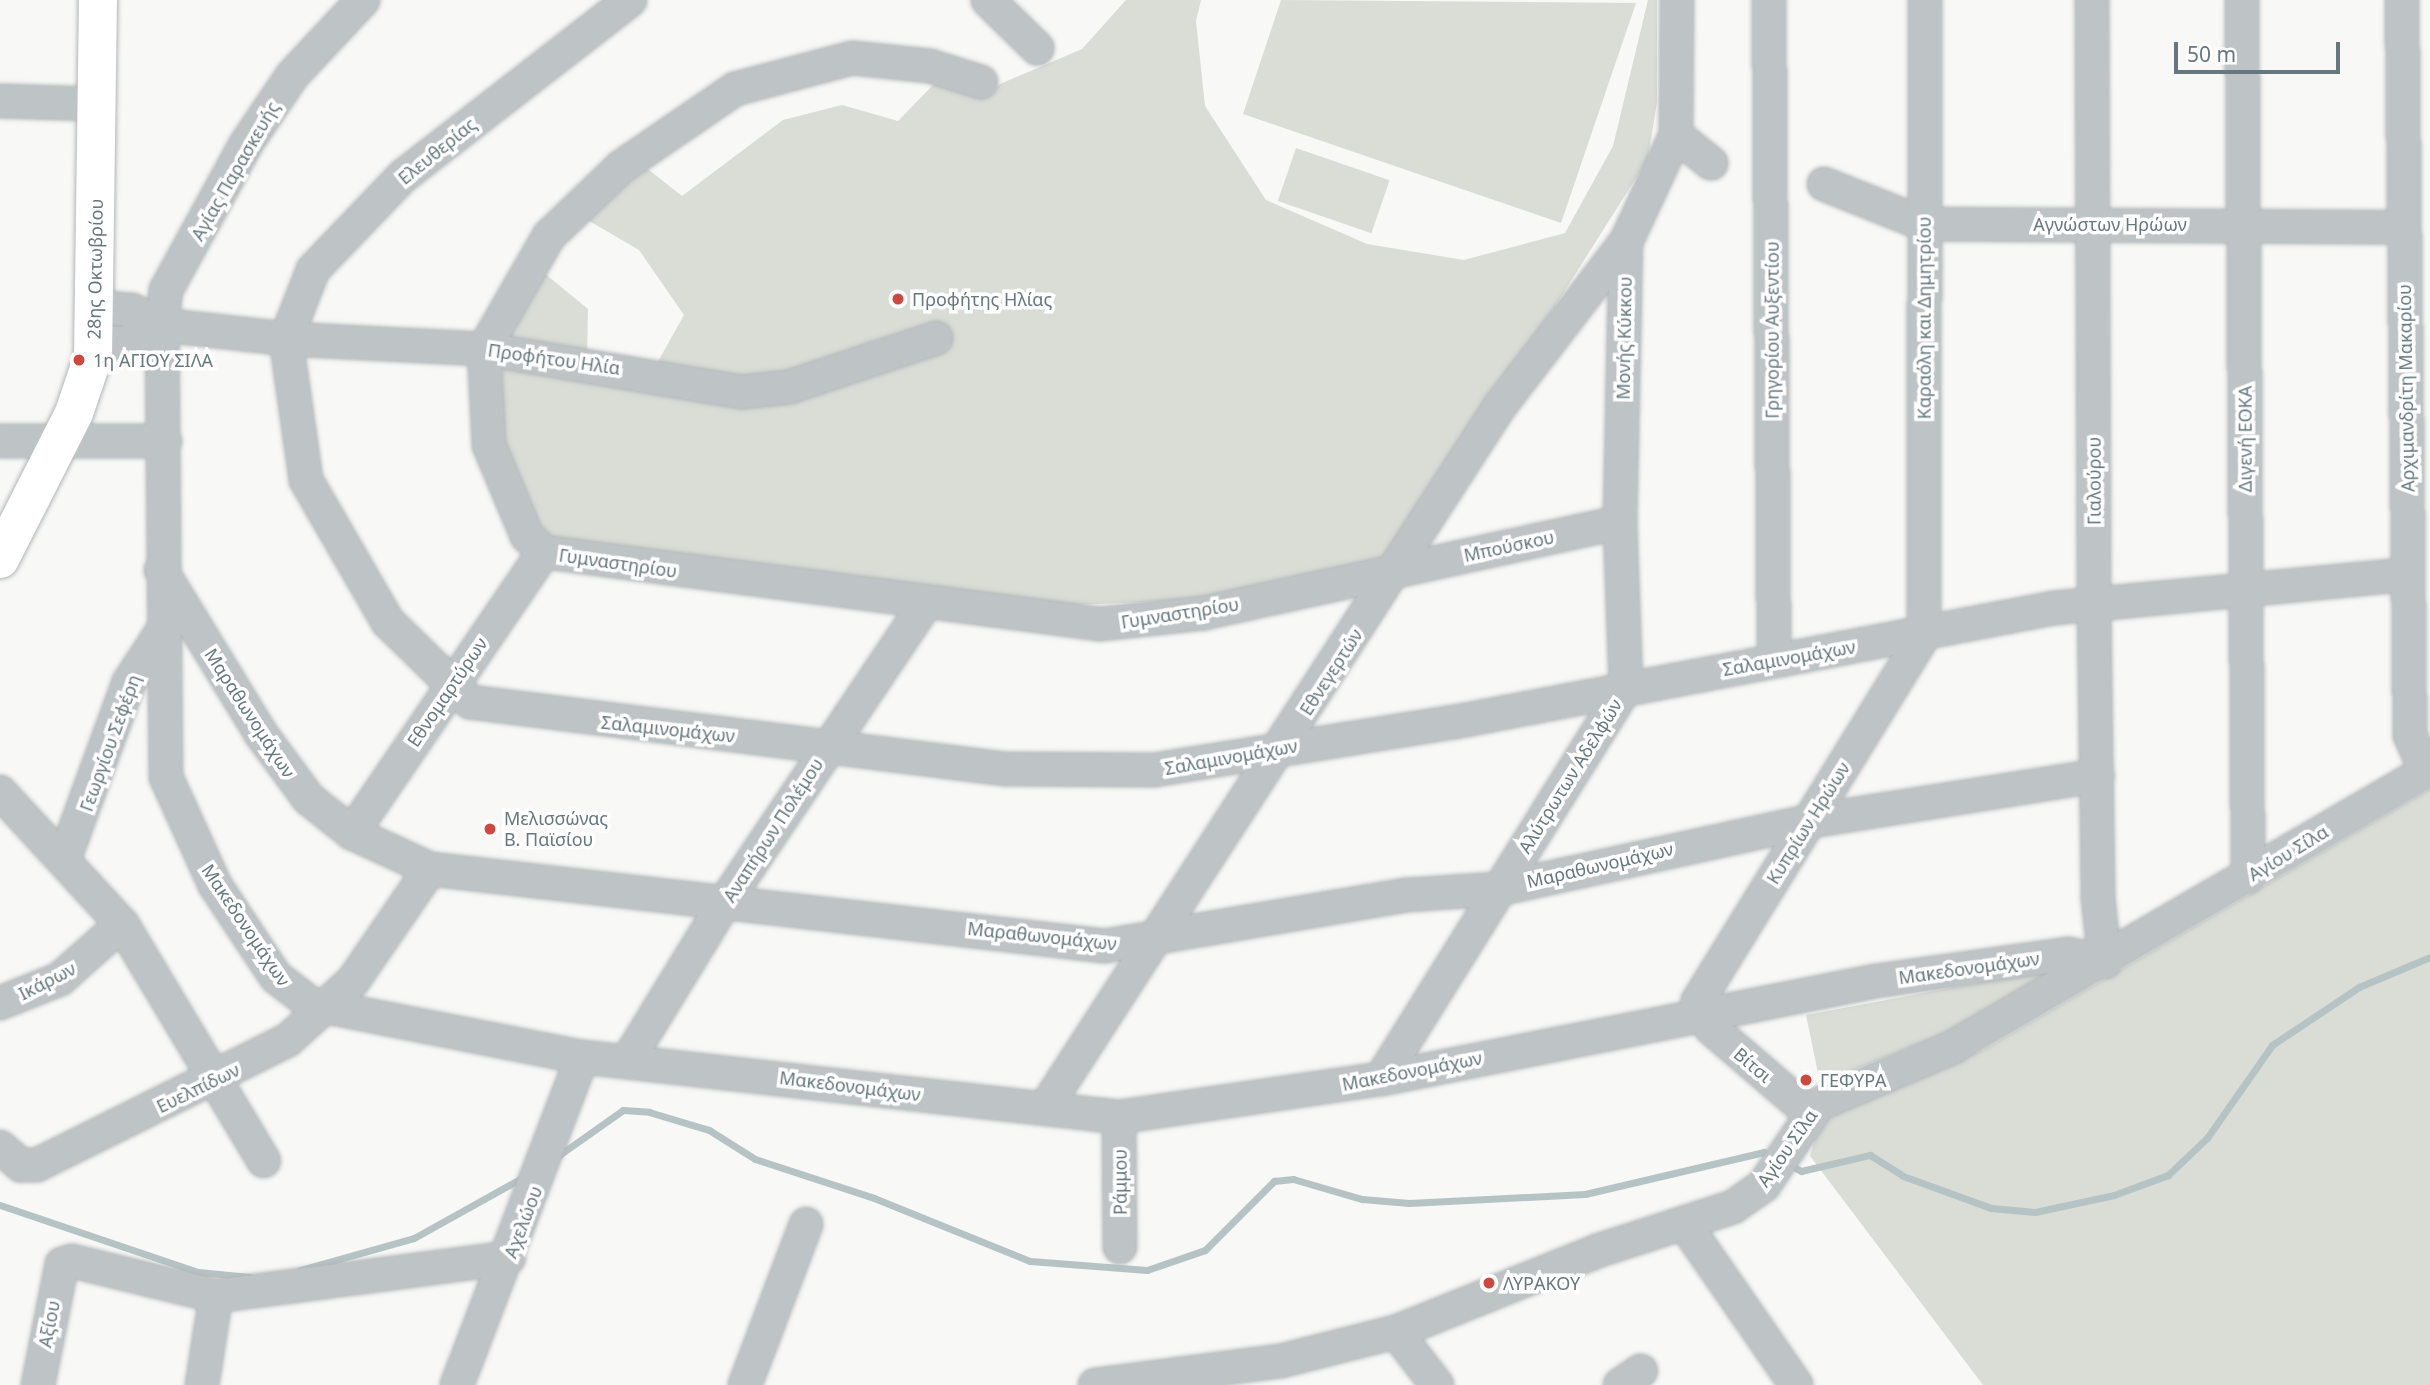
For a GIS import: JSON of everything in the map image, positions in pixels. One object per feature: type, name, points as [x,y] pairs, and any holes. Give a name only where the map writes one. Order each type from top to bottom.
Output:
[{"type":"main road","name":"28ης Οκτωβρίου","points":[[0,559],[60,441],[89,376],[95,324],[98,0]]},
{"type":"street","name":"Ελευθερίας","points":[[286,339],[313,270],[404,175],[630,0]]},
{"type":"street","points":[[988,0],[1037,48]]},
{"type":"street","name":"Μονής Κύκκου","points":[[1626,688],[1620,522],[1626,242],[1676,135],[1677,0]]},
{"type":"street","name":"Γρηγορίου Αυξεντίου","points":[[1769,0],[1774,659]]},
{"type":"street","name":"Καραόλη και Δημητρίου","points":[[1924,635],[1925,0]]},
{"type":"street","name":"Γιαλούρου","points":[[2092,0],[2095,223],[2094,605],[2097,776],[2105,962]]},
{"type":"street","name":"Διγενή ΕΟΚΑ","points":[[2242,0],[2248,877]]},
{"type":"street","name":"Αρχιμανδρίτη Μακαρίου","points":[[2402,0],[2417,60],[2404,227],[2419,490],[2406,575],[2410,735],[2428,771]]},
{"type":"street","name":"Αγίας Παρασκευής","points":[[162,325],[166,290],[246,144],[292,76],[354,3]]},
{"type":"street","points":[[484,349],[549,236],[586,196],[735,89],[852,58],[892,59],[981,82]]},
{"type":"street","points":[[0,101],[97,104]]},
{"type":"street","points":[[1676,135],[1711,163]]},
{"type":"street","name":"Αγνώστων Ηρώων","points":[[1824,184],[1924,224],[2404,227]]},
{"type":"street","name":"Εθνεγερτών","points":[[1045,1108],[1398,569],[1500,405],[1626,242]]},
{"type":"street","points":[[95,324],[125,342],[162,325]]},
{"type":"street","name":"Προφήτου Ηλία","points":[[162,325],[286,339],[484,349],[742,392],[789,387],[936,338]]},
{"type":"street","name":"Μακεδονομάχων","points":[[162,325],[165,441],[161,633],[166,777],[179,813],[215,885],[276,977],[326,1009],[582,1057],[1119,1116],[1381,1079],[1699,1013],[2067,954],[2105,962]]},
{"type":"street","name":"Σαλαμινομάχων","points":[[286,339],[306,480],[388,622],[448,688],[494,710],[1078,774],[1154,770],[1626,688],[1774,659],[2094,605],[2406,575]]},
{"type":"street","name":"Γυμναστηρίου","points":[[484,349],[489,445],[527,536],[544,552],[1069,622],[1140,622],[1398,569]]},
{"type":"street","points":[[0,441],[165,441]]},
{"type":"street","name":"Μπούσκου","points":[[1398,569],[1620,522]]},
{"type":"street","name":"Εθνομαρτύρων","points":[[352,833],[448,688],[544,552]]},
{"type":"street","name":"Μαραθωνομάχων","points":[[161,570],[282,766],[330,820],[430,869],[1105,946],[1154,942],[1406,895],[1499,889],[1812,821],[2097,776]]},
{"type":"street","name":"Αναπήρων Πολέμου","points":[[628,1060],[725,902],[925,604]]},
{"type":"street","name":"Γεωργίου Σεφέρη","points":[[65,857],[129,682],[161,633]]},
{"type":"street","name":"Κυπρίων Ηρώων","points":[[1699,1013],[1705,981],[1812,821],[1924,635]]},
{"type":"street","name":"Αλύτρωτων Αδελφών","points":[[1381,1079],[1626,688]]},
{"type":"street","name":"Αγίου Σίλα","points":[[1095,1385],[1281,1361],[1396,1332],[1733,1207],[1782,1161],[1810,1114],[1830,1097],[1953,1048],[2105,962],[2428,771]]},
{"type":"street","points":[[0,792],[65,857],[122,924],[218,1079],[264,1161]]},
{"type":"street","name":"Ευελπίδων","points":[[0,1147],[21,1165],[61,1154],[218,1079],[288,1040],[326,1009],[380,947],[430,869]]},
{"type":"street","name":"Ικάρων","points":[[0,1003],[60,979],[122,924]]},
{"type":"street","name":"Βίτσι","points":[[1699,1013],[1810,1114]]},
{"type":"street","name":"Αχελώου","points":[[457,1385],[529,1210],[582,1057]]},
{"type":"street","name":"Ράμμου","points":[[1119,1116],[1120,1247]]},
{"type":"street","points":[[1684,1223],[1796,1385]]},
{"type":"street","points":[[745,1385],[806,1224]]},
{"type":"street","points":[[202,1385],[216,1296],[509,1258]]},
{"type":"street","name":"Αξίου","points":[[38,1385],[62,1264],[72,1261],[216,1296]]},
{"type":"street","points":[[1396,1332],[1437,1385]]},
{"type":"shaded area","points":[[1126,0],[1201,0],[1196,21],[1205,106],[1266,200],[1367,244],[1464,260],[1565,233],[1613,146],[1648,0],[1657,0],[1657,102],[1648,159],[1391,566],[1212,599],[1076,605],[567,551],[542,534],[493,459],[495,336],[538,268],[588,309],[587,355],[655,367],[684,315],[639,250],[579,215],[640,163],[682,196],[783,120],[842,105],[898,121],[936,82],[986,97],[1000,84],[1082,49]]},
{"type":"shaded area","points":[[1281,0],[1636,3],[1561,223],[1243,114]]},
{"type":"shaded area","points":[[1296,148],[1390,180],[1371,233],[1278,201]]},
{"type":"shaded area","points":[[2430,789],[2430,1385],[1983,1385],[1810,1156],[1822,1117],[1985,1049]]},
{"type":"shaded area","points":[[2067,966],[1950,1032],[1820,1083],[1806,1015]]},
{"type":"waterway","points":[[1788,1164],[1801,1171],[1870,1155],[1903,1176],[1991,1208],[2035,1212],[2114,1195],[2168,1175],[2207,1138],[2272,1045],[2359,987],[2430,957]]},
{"type":"waterway","points":[[555,1158],[623,1110],[649,1112],[709,1130],[755,1159],[874,1198],[1030,1261],[1147,1270],[1205,1250],[1274,1181],[1293,1179],[1362,1199],[1409,1203],[1585,1194],[1764,1152],[1774,1157]]},
{"type":"waterway","points":[[300,1270],[414,1238],[527,1175]]},
{"type":"waterway","points":[[0,1205],[198,1272],[250,1277]]},
{"type":"place","name":"Προφήτης Ηλίας","points":[[898,299]]},
{"type":"place","name":"1η ΑΓΙΟΥ ΣΙΛΑ","points":[[79,360]]},
{"type":"place","name":"Μελισσώνας B. Παϊσίου","points":[[490,829]]},
{"type":"place","name":"ΓΕΦΥΡΑ","points":[[1806,1080]]},
{"type":"place","name":"ΛΥΡΑΚΟΥ","points":[[1489,1283]]}]
